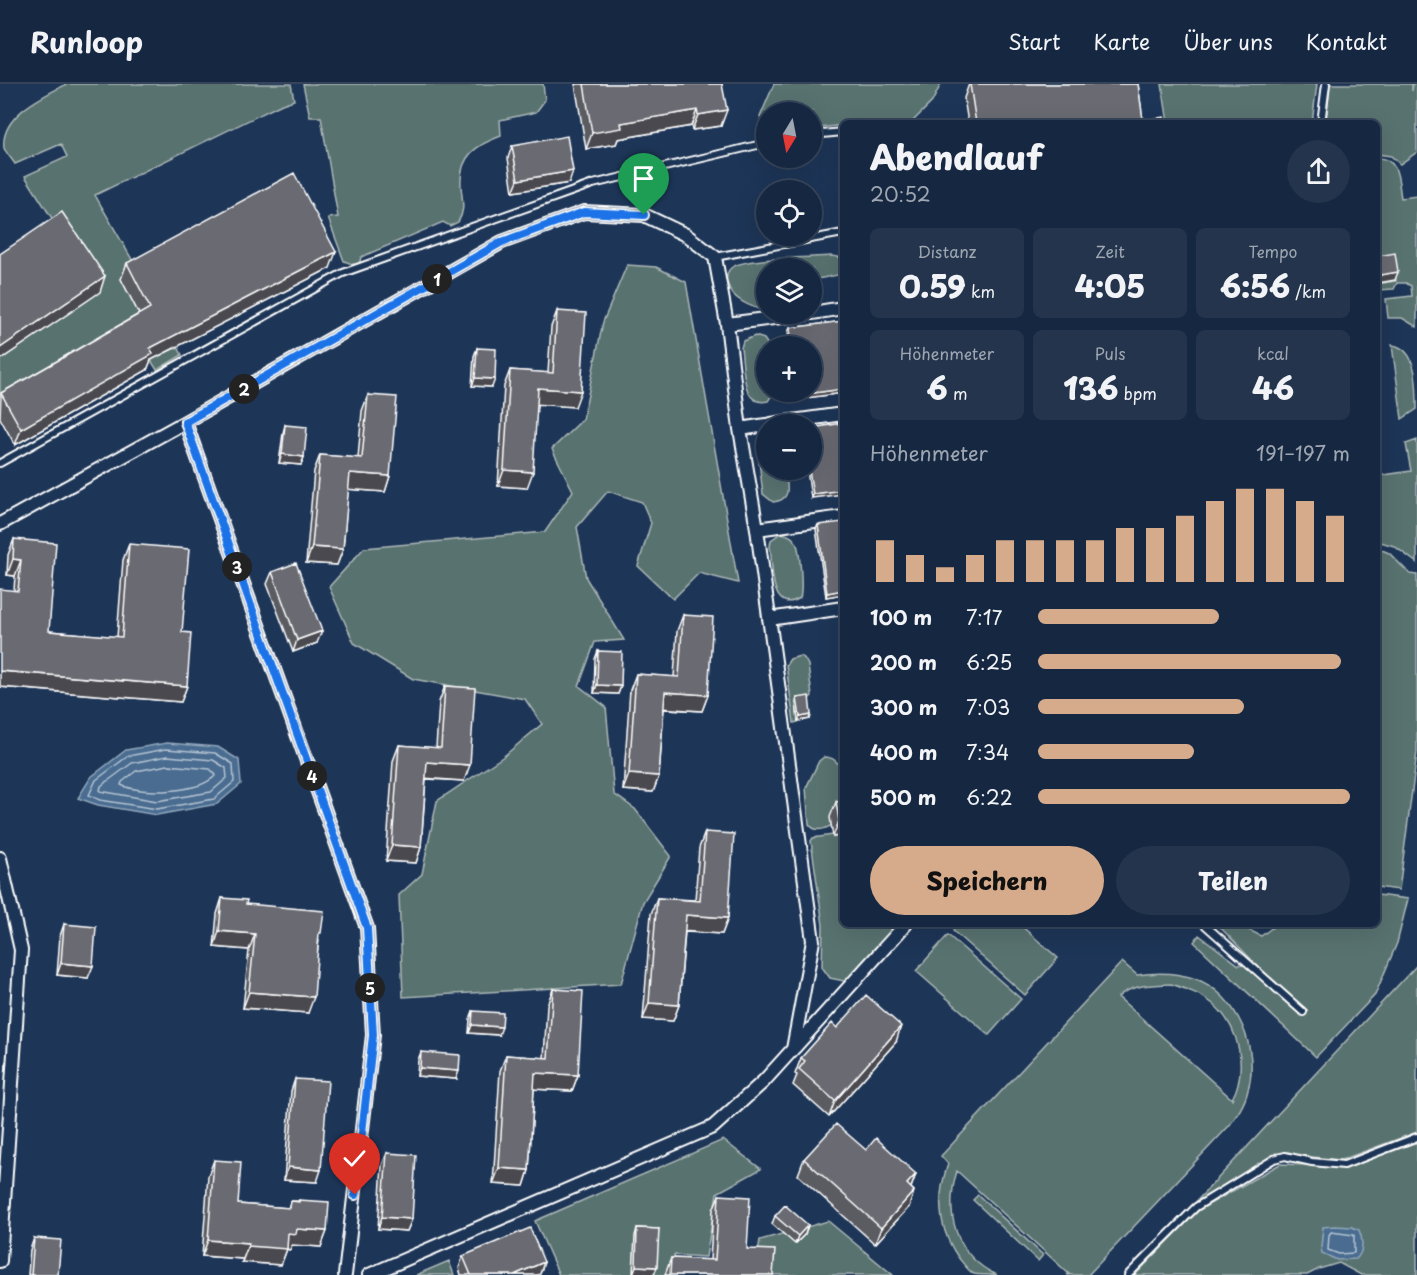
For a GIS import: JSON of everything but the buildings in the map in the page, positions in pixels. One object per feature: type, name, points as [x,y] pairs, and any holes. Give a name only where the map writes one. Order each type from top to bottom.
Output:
[{"type":"street","points":[[0,524],[502,242],[584,212],[644,215],[686,235],[715,257],[757,529],[813,941],[793,1049]]},
{"type":"street","points":[[822,311],[840,308]]},
{"type":"street","points":[[727,324],[756,320]]},
{"type":"street","points":[[822,417],[840,414]]},
{"type":"street","points":[[185,422],[367,928],[373,1035],[345,1275]]},
{"type":"street","points":[[740,429],[756,427]]},
{"type":"street","points":[[757,529],[840,517]]},
{"type":"street","points":[[769,619],[840,608]]},
{"type":"street","points":[[0,858],[21,950],[0,1261]]},
{"type":"street","points":[[369,1275],[713,1126],[764,1081],[903,927]]},
{"type":"lane","points":[[1322,120],[1326,84]]},
{"type":"lane","points":[[822,134],[840,132]]},
{"type":"lane","points":[[0,463],[343,273],[593,184],[756,145]]},
{"type":"lane","points":[[715,257],[840,234]]},
{"type":"lane","points":[[1207,927],[1303,1012]]},
{"type":"lane","points":[[1128,1275],[1196,1207],[1274,1159],[1285,1156],[1312,1162],[1344,1165],[1417,1137]]},
{"type":"green space","points":[[67,84],[291,84],[294,100],[95,195],[138,270],[121,279],[160,355],[178,347],[182,355],[157,370],[140,343],[0,396],[0,360],[99,292],[25,176],[67,157],[61,144],[15,164],[4,148],[5,136],[16,116],[36,100]]},
{"type":"green space","points":[[303,84],[543,84],[545,100],[536,112],[500,120],[501,136],[484,143],[466,159],[461,176],[463,209],[458,222],[450,226],[443,222],[361,257],[359,265],[344,261],[328,218],[338,217],[321,117],[310,117]]},
{"type":"green space","points":[[774,84],[941,84],[932,102],[914,120],[840,120],[840,125],[822,128],[822,102],[766,102]]},
{"type":"green space","points":[[1162,84],[1317,84],[1312,120],[1168,120]]},
{"type":"green space","points":[[1330,84],[1412,84],[1412,91],[1413,84],[1417,84],[1417,152],[1400,164],[1391,156],[1380,154],[1380,120],[1326,120]]},
{"type":"green space","points":[[1380,158],[1385,159],[1394,166],[1401,198],[1417,196],[1417,327],[1402,318],[1388,318],[1386,299],[1412,296],[1411,286],[1406,283],[1397,283],[1394,289],[1380,290],[1380,284],[1396,281],[1393,261],[1380,263]]},
{"type":"green space","points":[[840,257],[840,275],[822,278],[822,258],[798,258]]},
{"type":"green space","points":[[756,261],[756,308],[738,299],[727,283],[728,272],[731,268]]},
{"type":"green space","points":[[627,265],[656,267],[686,282],[738,583],[699,573],[673,599],[638,566],[651,523],[642,502],[608,491],[577,527],[586,578],[624,640],[595,642],[579,686],[606,707],[614,794],[635,809],[671,856],[643,902],[621,984],[403,997],[399,895],[422,874],[437,801],[504,756],[542,724],[525,699],[413,679],[354,643],[329,587],[364,548],[545,532],[573,491],[552,449],[583,419],[603,322]]},
{"type":"green space","points":[[756,336],[756,400],[748,392],[744,375],[741,348],[743,341]]},
{"type":"green space","points":[[1392,345],[1406,353],[1411,360],[1416,378],[1417,409],[1402,419]]},
{"type":"green space","points":[[1417,440],[1417,563],[1394,546],[1380,542],[1380,476],[1411,471],[1406,444]]},
{"type":"green space","points":[[761,480],[787,480],[786,495],[779,501],[773,502],[763,494]]},
{"type":"green space","points":[[781,533],[794,539],[799,555],[801,593],[800,598],[790,602],[783,600],[774,586],[770,546],[771,540]]},
{"type":"green space","points":[[1380,549],[1389,553],[1410,574],[1417,575],[1417,752],[1399,890],[1380,887]]},
{"type":"green space","points":[[800,656],[808,665],[812,696],[807,701],[796,702],[798,722],[794,723],[786,665],[790,659]]},
{"type":"green space","points":[[824,757],[832,759],[840,769],[840,818],[822,829],[813,828],[809,824],[806,788],[819,761]]},
{"type":"green space","points":[[840,835],[840,927],[895,927],[850,978],[844,981],[830,978],[822,967],[823,925],[811,841],[813,838]]},
{"type":"green space","points":[[1380,895],[1408,899],[1397,943],[1375,995],[1316,1057],[1194,942],[1199,935],[1239,965],[1251,959],[1220,927],[1243,927],[1261,936],[1273,927],[1380,927]]},
{"type":"green space","points":[[956,927],[1022,927],[1058,958],[1025,995],[953,931]]},
{"type":"green space","points":[[948,935],[1021,999],[989,1035],[916,971]]},
{"type":"green space","points":[[1122,962],[1137,975],[1159,973],[1181,975],[1210,986],[1234,1010],[1242,1025],[1251,1057],[1251,1074],[1243,1105],[1229,1126],[1088,1275],[1067,1275],[1069,1274],[957,1171],[952,1202],[956,1232],[971,1257],[997,1275],[974,1274],[958,1257],[946,1235],[941,1200],[948,1164],[941,1156]],"holes":[[[1171,984],[1208,1000],[1230,1024],[1239,1049],[1240,1062],[1240,1075],[1232,1099],[1118,997],[1129,990],[1143,986]]]},
{"type":"green space","points":[[1417,965],[1417,1132],[1341,1160],[1276,1153],[1192,1206]]},
{"type":"green space","points":[[723,1140],[761,1169],[717,1193],[706,1257],[674,1255],[672,1275],[559,1275],[535,1221]]},
{"type":"green space","points":[[1417,1142],[1417,1275],[1361,1275],[1339,1263],[1307,1275],[1135,1275],[1199,1210],[1280,1164],[1346,1168]]},
{"type":"green space","points":[[978,1195],[1043,1255],[1038,1261],[973,1200]]},
{"type":"green space","points":[[828,1221],[893,1275],[754,1275],[760,1240]]},
{"type":"green space","points":[[449,1261],[454,1275],[416,1275]]},
{"type":"water","points":[[167,743],[218,747],[239,760],[241,784],[217,804],[157,815],[98,805],[78,798],[91,777],[126,750]]},
{"type":"water","points":[[1323,1227],[1352,1227],[1359,1230],[1362,1245],[1356,1259],[1337,1260],[1322,1253]]},
{"type":"route","points":[[355,1195],[373,1035],[367,928],[185,422],[502,242],[584,212],[644,215]]}]
